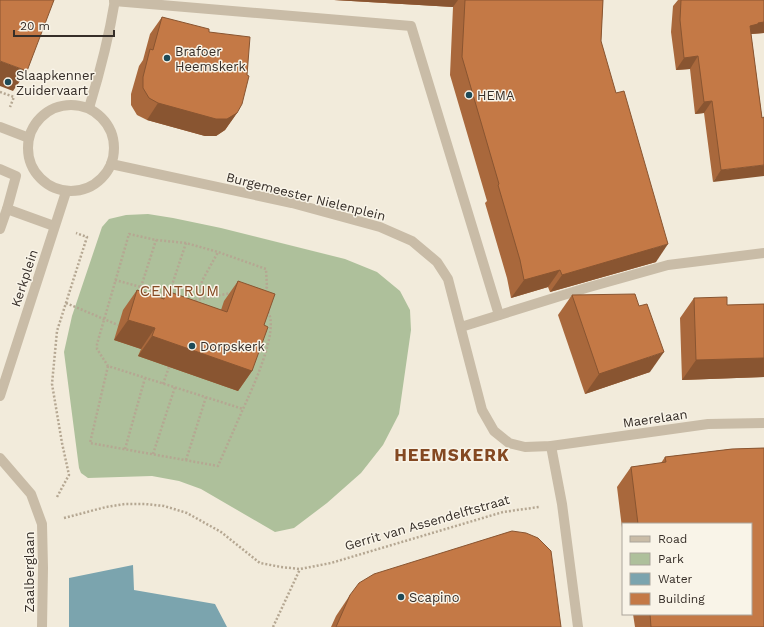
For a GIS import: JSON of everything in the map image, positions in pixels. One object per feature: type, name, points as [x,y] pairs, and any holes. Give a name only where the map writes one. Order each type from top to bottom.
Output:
[{"type":"street","points":[[88,108],[100,74],[114,0],[411,26],[499,316]]},
{"type":"street","points":[[72,104],[88,108],[102,118],[111,131],[115,148],[112,164],[103,177],[91,186],[76,191],[66,192],[47,184],[36,174],[30,161],[29,138],[31,130],[41,116],[55,107],[72,104]]},
{"type":"street","points":[[1,130],[29,138]]},
{"type":"street","name":"Burgemeester Nielenplein","points":[[112,164],[292,203],[380,227],[412,241],[437,262],[448,279],[482,410],[494,431],[509,443],[525,447],[551,446]]},
{"type":"street","points":[[0,169],[16,176],[0,229]]},
{"type":"street","name":"Kerkplein","points":[[0,396],[66,192]]},
{"type":"street","points":[[7,209],[54,226]]},
{"type":"street","points":[[461,327],[586,288],[668,265],[764,253]]},
{"type":"street","name":"Maerelaan","points":[[551,446],[708,424],[764,422]]},
{"type":"street","points":[[551,446],[562,504],[578,627]]},
{"type":"street","name":"Zaalberglaan","points":[[0,458],[31,494],[42,524],[42,627]]},
{"type":"path","points":[[54,226],[87,237],[57,331],[52,384],[69,475]]},
{"type":"path","points":[[243,408],[108,366],[97,349],[97,344],[103,319],[129,234],[156,240],[186,243],[266,268],[267,287],[261,296]]},
{"type":"path","points":[[141,287],[156,240]]},
{"type":"path","points":[[116,280],[169,295],[186,243]]},
{"type":"path","points":[[200,299],[202,281],[218,252]]},
{"type":"path","points":[[184,299],[192,301],[229,293],[236,295]]},
{"type":"path","points":[[66,303],[118,325]]},
{"type":"path","points":[[108,366],[90,442],[218,466],[262,366],[272,322],[268,311],[263,306]]},
{"type":"path","points":[[163,384],[169,367]]},
{"type":"path","points":[[125,449],[144,378]]},
{"type":"path","points":[[153,454],[175,388]]},
{"type":"path","points":[[186,460],[206,397]]},
{"type":"path","name":"Gerrit van Assendelftstraat","points":[[42,524],[106,507],[124,504],[164,506],[186,513],[221,532],[260,563],[300,569],[331,563],[503,512],[562,504]]},
{"type":"path","points":[[274,627],[300,569]]},
{"type":"green space","points":[[148,214],[221,228],[345,259],[377,272],[400,291],[410,310],[411,330],[399,414],[383,445],[361,473],[327,503],[294,528],[275,532],[201,489],[179,481],[152,476],[88,478],[81,473],[79,468],[64,352],[72,316],[102,227],[109,219],[126,215]]},
{"type":"water","points":[[133,565],[134,590],[215,604],[227,627],[69,627],[69,578]]},
{"type":"building","points":[[0,0],[54,0],[27,71],[0,61]]},
{"type":"building","points":[[465,0],[603,0],[601,41],[616,93],[624,91],[668,244],[562,275],[560,270],[524,280],[520,260],[498,185],[499,184],[462,57]]},
{"type":"building","points":[[681,0],[764,0],[764,22],[750,26],[762,118],[764,117],[764,165],[721,170],[712,101],[704,102],[698,56],[684,58],[680,20]]},
{"type":"building","points":[[162,17],[209,29],[209,32],[250,37],[247,75],[249,76],[242,104],[237,113],[227,119],[216,119],[158,103],[149,98],[143,88],[143,77],[150,49],[153,50]]},
{"type":"building","points":[[238,281],[275,294],[264,325],[268,327],[252,371],[152,336],[155,328],[128,320],[137,290],[164,299],[167,291],[227,312]]},
{"type":"building","points":[[635,294],[639,306],[647,304],[664,352],[599,374],[572,295]]},
{"type":"building","points":[[727,297],[727,305],[764,304],[764,358],[696,360],[694,298]]},
{"type":"building","points":[[764,448],[764,627],[651,627],[650,615],[752,615],[752,523],[638,523],[631,467],[666,462],[665,457],[732,449]]},
{"type":"building","points":[[512,531],[526,533],[538,538],[551,551],[561,627],[336,627],[350,595],[359,583],[374,574]]},
{"type":"place","name":"Brafoer Heemskerk","points":[[167,58]]},
{"type":"place","name":"Slaapkenner Zuidervaart","points":[[8,82]]},
{"type":"place","name":"HEMA","points":[[469,95]]},
{"type":"place","name":"Dorpskerk","points":[[192,346]]},
{"type":"place","name":"Scapino","points":[[401,597]]},
{"type":"district","name":"CENTRUM","points":[[180,291]]},
{"type":"district","name":"HEEMSKERK","points":[[452,455]]}]
